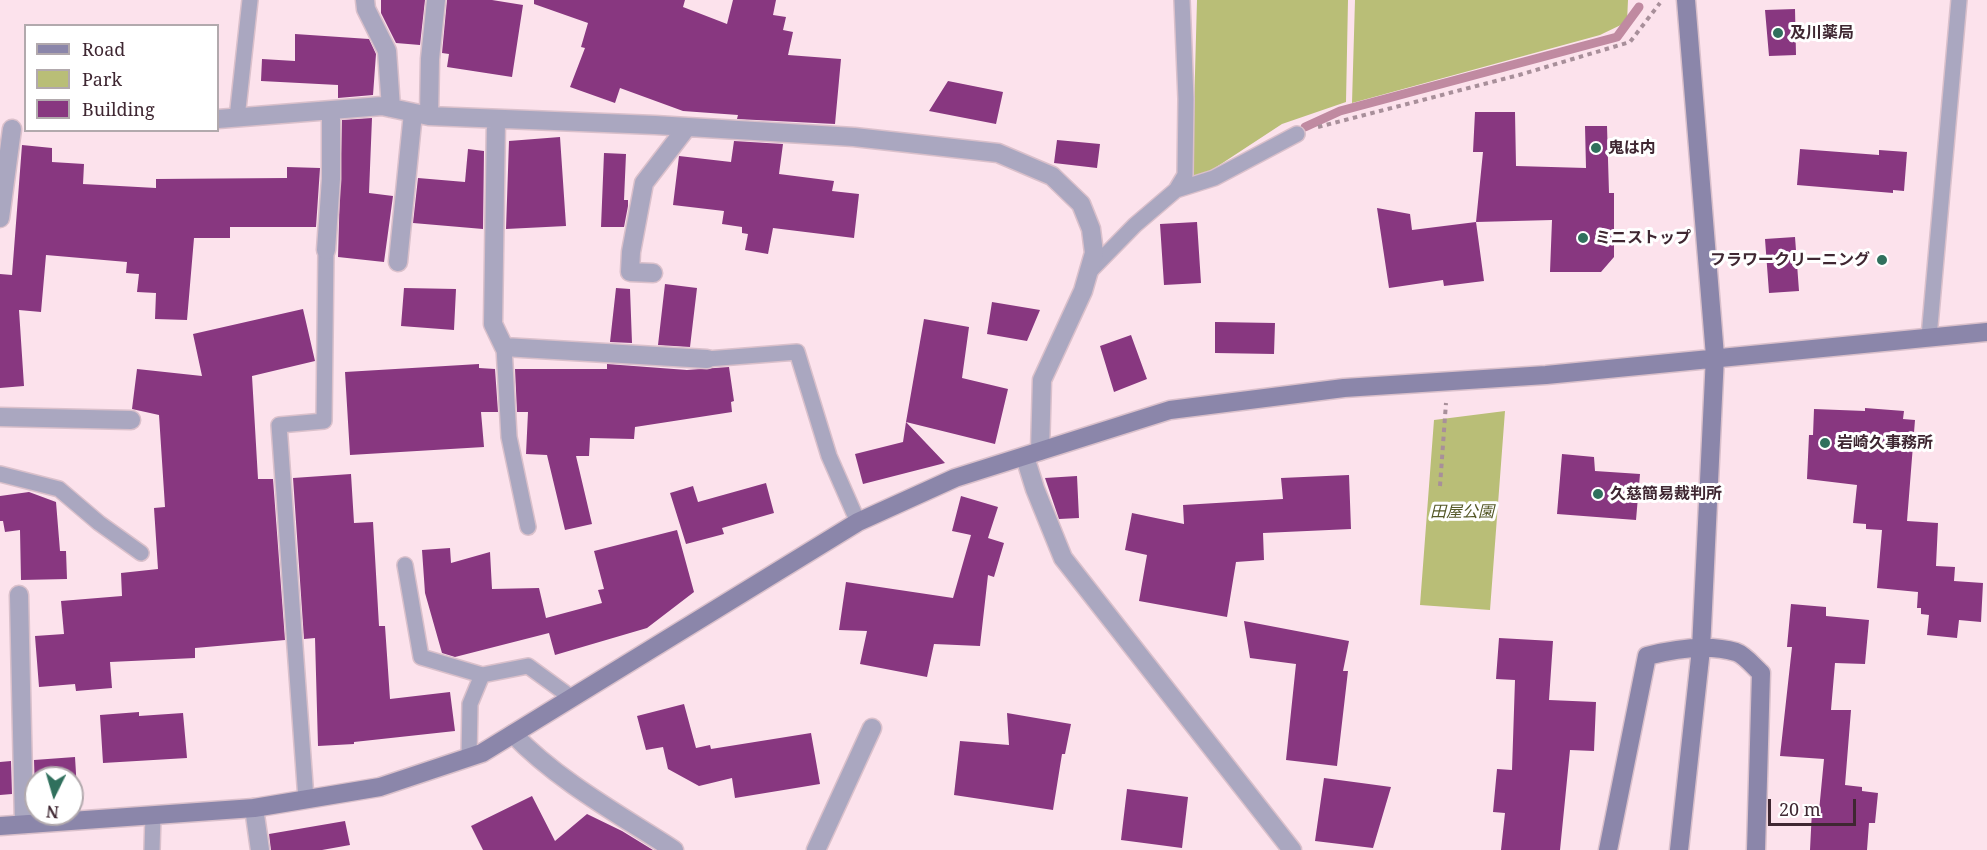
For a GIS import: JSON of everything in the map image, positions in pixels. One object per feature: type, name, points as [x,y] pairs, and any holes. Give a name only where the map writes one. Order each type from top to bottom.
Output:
[{"type":"street","points":[[365,0],[366,9],[387,51],[390,108]]},
{"type":"street","points":[[398,262],[430,59],[436,0]]},
{"type":"street","points":[[1679,850],[1701,649],[1715,356],[1686,0]]},
{"type":"street","points":[[219,119],[382,106],[421,115],[854,137],[998,153],[1052,176],[1081,204],[1091,229],[1094,253],[1083,291],[1042,380],[1032,454],[1035,489],[1064,558],[1292,850]]},
{"type":"street","points":[[326,250],[331,179],[331,110]]},
{"type":"street","points":[[496,119],[492,324],[504,347],[706,359]]},
{"type":"street","points":[[653,273],[630,272],[631,252],[644,183],[687,127]]},
{"type":"street","points":[[0,218],[12,131]]},
{"type":"street","points":[[84,820],[254,808],[380,787],[469,757],[513,734],[858,522],[955,478],[1170,410],[1344,388],[1545,375],[1715,356],[1987,332]]},
{"type":"street","points":[[0,417],[131,420]]},
{"type":"street","points":[[0,826],[24,824],[19,595]]},
{"type":"street","points":[[1608,850],[1647,656],[1672,650],[1701,649],[1737,652],[1761,673],[1756,850]]},
{"type":"street","points":[[816,850],[872,728]]},
{"type":"street","points":[[513,734],[527,749],[594,798],[674,850]]},
{"type":"street","points":[[254,808],[260,850]]},
{"type":"lane","points":[[237,118],[250,0]]},
{"type":"lane","points":[[1089,272],[1135,225],[1176,190],[1185,175],[1186,99],[1182,0]]},
{"type":"lane","points":[[1929,337],[1959,0]]},
{"type":"lane","points":[[1176,190],[1214,178],[1297,134]]},
{"type":"lane","points":[[306,799],[279,425],[324,421],[326,250]]},
{"type":"lane","points":[[504,347],[509,437],[528,527]]},
{"type":"lane","points":[[706,359],[797,352],[829,456],[858,522]]},
{"type":"lane","points":[[0,474],[59,489],[99,523],[141,553]]},
{"type":"lane","points":[[405,565],[421,657],[483,675],[528,666],[572,698]]},
{"type":"lane","points":[[469,757],[470,704],[483,675]]},
{"type":"lane","points":[[152,850],[153,816]]},
{"type":"path","points":[[1297,134],[1519,75],[1630,42],[1660,3]]},
{"type":"path","points":[[1440,486],[1448,381]]},
{"type":"green space","points":[[1197,0],[1348,0],[1346,102],[1282,124],[1192,183]]},
{"type":"green space","points":[[1355,0],[1628,0],[1627,22],[1600,35],[1352,103]]},
{"type":"green space","name":"田屋公園","points":[[1505,411],[1490,610],[1420,605],[1434,420]]},
{"type":"building","points":[[381,0],[425,0],[420,45],[396,43],[381,13]]},
{"type":"building","points":[[447,0],[492,0],[523,5],[512,77],[447,67],[449,54],[442,53]]},
{"type":"building","points":[[534,0],[685,0],[683,7],[727,24],[733,0],[776,0],[773,15],[786,17],[783,30],[793,32],[788,55],[841,59],[835,124],[737,119],[738,115],[683,111],[620,88],[615,103],[570,87],[585,48],[581,47],[588,23],[534,4]]},
{"type":"building","name":"及川薬局","points":[[1795,9],[1796,55],[1769,56],[1765,10]]},
{"type":"building","points":[[295,34],[369,39],[376,54],[373,95],[338,98],[338,85],[261,81],[262,59],[295,61]]},
{"type":"building","points":[[948,81],[1003,92],[996,124],[929,111]]},
{"type":"building","points":[[1475,112],[1515,112],[1516,166],[1586,168],[1585,126],[1607,126],[1609,193],[1614,193],[1614,257],[1601,272],[1550,272],[1552,220],[1476,222],[1483,152],[1473,152]]},
{"type":"building","points":[[372,118],[369,193],[393,196],[384,262],[338,257],[342,120]]},
{"type":"building","points":[[560,137],[566,226],[506,229],[509,141]]},
{"type":"building","points":[[1057,140],[1100,144],[1097,168],[1054,163]]},
{"type":"building","points":[[734,141],[783,144],[779,174],[834,181],[832,191],[859,194],[854,238],[773,228],[768,254],[745,250],[748,234],[742,233],[742,227],[722,224],[724,211],[673,205],[679,156],[731,162]]},
{"type":"building","points":[[22,145],[52,148],[52,162],[84,164],[83,184],[156,188],[156,179],[287,178],[287,167],[320,168],[316,227],[230,227],[230,238],[194,238],[187,320],[155,319],[156,293],[137,292],[139,274],[126,273],[127,262],[46,255],[41,312],[19,310],[24,386],[0,388],[0,274],[12,275]]},
{"type":"building","points":[[468,149],[484,151],[483,229],[413,223],[418,178],[465,182]]},
{"type":"building","points":[[1800,149],[1879,155],[1879,150],[1907,152],[1904,191],[1893,190],[1893,193],[1797,185]]},
{"type":"building","points":[[604,153],[626,154],[624,200],[628,200],[628,206],[624,227],[601,227]]},
{"type":"building","points":[[1377,208],[1410,214],[1412,230],[1476,222],[1484,281],[1444,286],[1443,280],[1389,288]]},
{"type":"building","points":[[1197,222],[1201,283],[1164,285],[1160,224]]},
{"type":"building","points":[[1795,237],[1799,291],[1769,293],[1765,239]]},
{"type":"building","points":[[665,284],[697,288],[690,347],[658,345]]},
{"type":"building","points":[[404,288],[456,289],[454,330],[401,326]]},
{"type":"building","points":[[616,288],[630,289],[632,343],[610,342]]},
{"type":"building","points":[[992,302],[1040,310],[1027,341],[987,334]]},
{"type":"building","points":[[303,309],[315,361],[252,376],[258,479],[273,479],[285,640],[195,648],[195,658],[110,662],[112,688],[76,691],[75,684],[39,687],[35,636],[64,634],[61,601],[122,596],[121,573],[158,569],[154,508],[165,507],[159,415],[132,409],[137,369],[202,376],[193,334]]},
{"type":"building","points":[[924,319],[969,327],[962,378],[1008,389],[995,444],[906,422]]},
{"type":"building","points":[[1215,322],[1275,323],[1274,354],[1215,353]]},
{"type":"building","points":[[1131,335],[1147,379],[1114,392],[1100,346]]},
{"type":"building","points":[[479,364],[479,368],[495,369],[498,412],[481,412],[484,447],[350,455],[345,372]]},
{"type":"building","points":[[607,364],[687,370],[729,367],[734,401],[731,402],[732,412],[635,427],[634,439],[590,438],[589,456],[576,456],[592,524],[565,530],[547,455],[526,454],[528,412],[517,412],[515,369],[607,369]]},
{"type":"building","points":[[1865,408],[1904,411],[1903,419],[1915,420],[1907,521],[1938,523],[1936,566],[1955,567],[1954,581],[1983,583],[1981,622],[1959,620],[1957,638],[1927,635],[1929,615],[1921,614],[1921,608],[1917,608],[1918,592],[1877,588],[1882,530],[1866,529],[1866,524],[1853,523],[1857,485],[1807,479],[1809,435],[1813,435],[1814,409],[1865,411]]},
{"type":"building","points":[[906,422],[945,463],[863,484],[855,454],[903,442]]},
{"type":"building","name":"久慈簡易裁判所","points":[[1562,454],[1594,457],[1595,471],[1640,474],[1636,520],[1557,514]]},
{"type":"building","points":[[351,474],[354,523],[373,522],[379,626],[385,626],[390,699],[450,692],[455,731],[354,742],[354,744],[318,746],[315,638],[304,639],[293,478]]},
{"type":"building","points":[[1349,475],[1351,529],[1263,533],[1264,560],[1236,562],[1227,617],[1139,601],[1147,555],[1125,550],[1132,513],[1184,524],[1183,505],[1283,499],[1281,478]]},
{"type":"building","points":[[1077,476],[1079,518],[1059,519],[1045,478]]},
{"type":"building","points":[[766,483],[774,513],[722,528],[724,534],[686,544],[670,493],[693,486],[698,502]]},
{"type":"building","points":[[29,492],[56,502],[60,551],[66,551],[67,579],[21,580],[20,530],[5,532],[3,521],[0,521],[0,496]]},
{"type":"building","points":[[961,496],[998,507],[988,538],[1004,543],[994,577],[988,575],[980,646],[934,644],[927,677],[860,664],[867,631],[839,630],[846,582],[953,598],[971,535],[952,531]]},
{"type":"building","points":[[677,530],[694,592],[647,628],[555,655],[549,633],[455,657],[442,653],[425,593],[422,550],[450,548],[451,563],[490,552],[492,589],[539,588],[546,618],[602,603],[598,590],[604,589],[594,551]]},
{"type":"building","points":[[1791,604],[1826,607],[1826,616],[1869,620],[1865,664],[1835,663],[1831,710],[1851,710],[1845,785],[1862,787],[1862,791],[1878,793],[1875,823],[1869,823],[1867,850],[1810,850],[1812,810],[1819,811],[1824,759],[1780,756],[1792,647],[1787,647]]},
{"type":"building","points":[[1244,621],[1349,641],[1343,671],[1348,671],[1337,766],[1286,760],[1296,664],[1250,658]]},
{"type":"building","points":[[1499,638],[1553,641],[1549,700],[1596,702],[1594,751],[1570,750],[1560,850],[1501,850],[1505,813],[1493,812],[1497,769],[1512,770],[1515,680],[1496,679]]},
{"type":"building","points":[[684,704],[696,748],[710,745],[711,749],[811,733],[820,784],[735,798],[732,778],[699,786],[668,769],[663,747],[646,750],[637,716]]},
{"type":"building","points":[[139,712],[139,716],[183,713],[187,758],[103,763],[100,715]]},
{"type":"building","points":[[1007,713],[1071,724],[1065,754],[1062,754],[1053,810],[954,795],[960,741],[1009,745]]},
{"type":"building","points":[[75,757],[76,766],[34,766],[34,760]]},
{"type":"building","points":[[11,761],[12,794],[0,795],[0,762]]},
{"type":"building","points":[[1324,778],[1391,787],[1373,848],[1315,841]]},
{"type":"building","points":[[1127,789],[1188,797],[1182,848],[1121,840]]},
{"type":"building","points":[[532,796],[555,841],[587,814],[622,831],[653,850],[483,850],[471,826]]},
{"type":"building","points":[[345,821],[350,845],[322,850],[271,850],[269,834]]},
{"type":"waterway","points":[[1305,127],[1340,111],[1617,37],[1639,7]]},
{"type":"place","name":"及川薬局","points":[[1778,33]]},
{"type":"place","name":"鬼は内","points":[[1596,148]]},
{"type":"place","name":"ミニストップ","points":[[1583,238]]},
{"type":"place","name":"フラワークリーニング","points":[[1882,260]]},
{"type":"place","name":"岩崎久事務所","points":[[1825,443]]},
{"type":"place","name":"久慈簡易裁判所","points":[[1598,494]]}]
